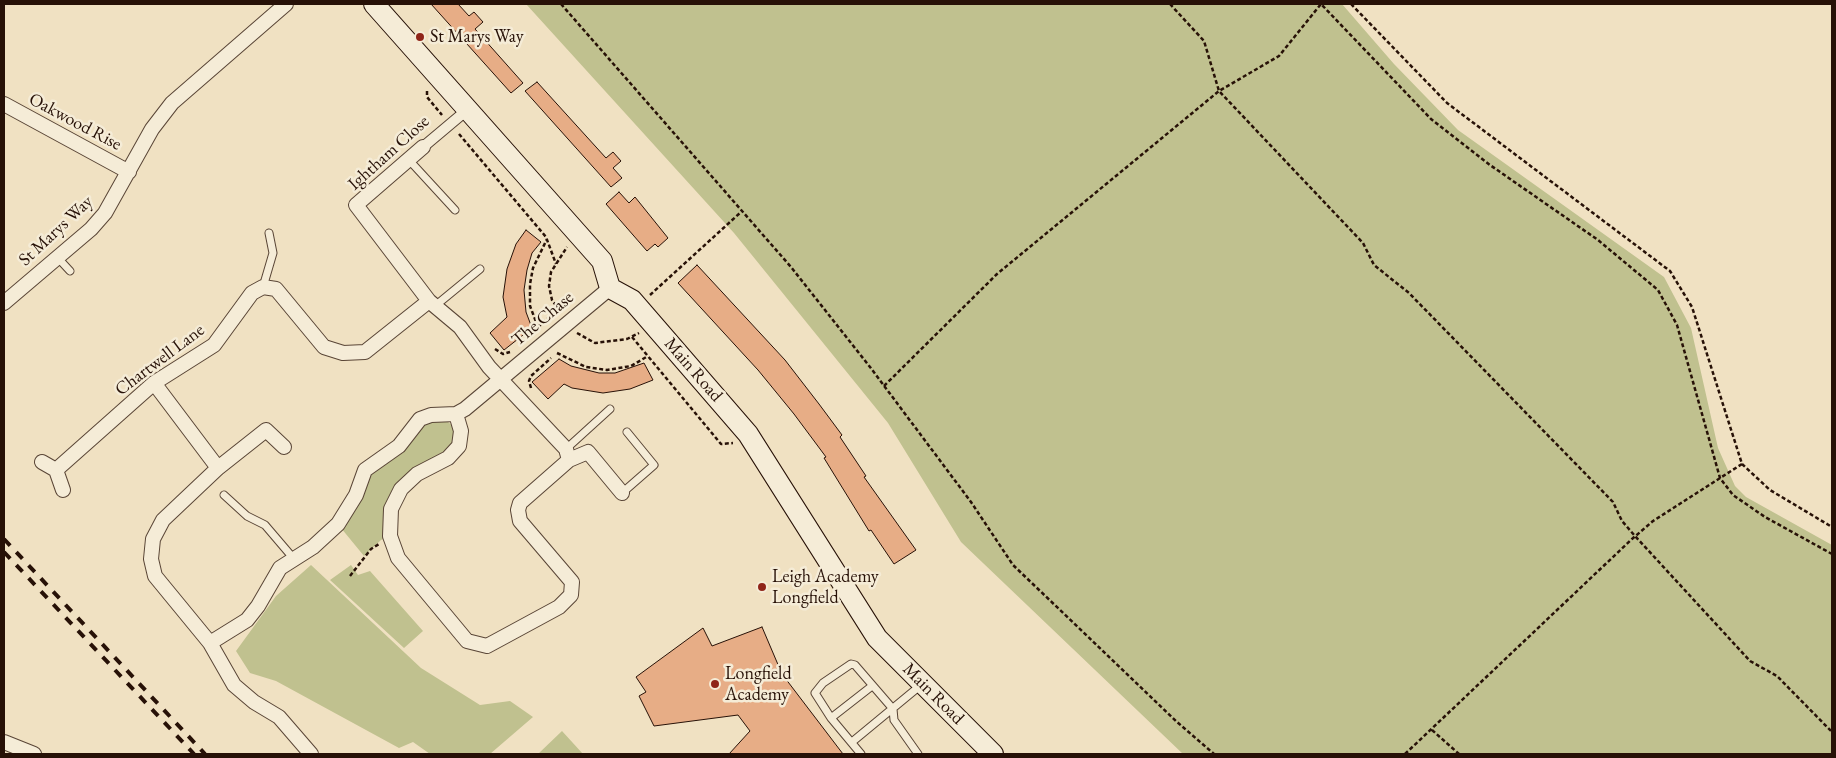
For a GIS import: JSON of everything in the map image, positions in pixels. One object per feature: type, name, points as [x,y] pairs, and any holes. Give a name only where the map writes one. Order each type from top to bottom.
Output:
[{"type":"main road","points":[[374,4],[602,261],[610,288]]},
{"type":"main road","name":"Main Road","points":[[610,288],[632,300],[754,443],[877,638],[993,754]]},
{"type":"street","name":"St Marys Way","points":[[4,303],[91,229],[105,213],[152,129],[172,103],[286,4]]},
{"type":"street","name":"Oakwood Rise","points":[[4,104],[129,172]]},
{"type":"street","name":"Ightham Close","points":[[432,303],[356,205],[467,110]]},
{"type":"street","points":[[263,287],[276,289],[324,347],[343,354],[365,352],[432,303],[460,327],[480,357],[568,454]]},
{"type":"street","name":"Chartwell Lane","points":[[56,470],[154,383],[214,345],[252,293],[263,287]]},
{"type":"street","name":"The Chase","points":[[456,414],[468,407],[610,288]]},
{"type":"street","points":[[154,383],[218,468]]},
{"type":"street","points":[[210,643],[249,618],[262,601],[277,571],[313,547],[338,524],[356,495],[365,470],[393,452],[420,419],[431,415],[456,414],[461,431],[459,446],[448,458],[417,474],[401,489],[391,510],[390,536],[394,550],[401,562],[421,583],[467,641],[487,646],[558,608],[571,595],[572,582],[520,521],[518,510],[520,503],[568,454],[588,452],[622,494]]},
{"type":"street","points":[[284,447],[266,430],[218,468],[163,520],[152,538],[151,559],[155,576],[210,643],[234,685],[254,702],[278,717],[311,754]]},
{"type":"street","points":[[42,462],[56,470],[63,490]]},
{"type":"street","points":[[4,742],[34,754]]},
{"type":"lane","points":[[409,160],[455,210]]},
{"type":"lane","points":[[263,287],[273,253],[269,234]]},
{"type":"lane","points":[[58,258],[70,271]]},
{"type":"lane","points":[[432,303],[480,269]]},
{"type":"lane","points":[[568,454],[610,409]]},
{"type":"lane","points":[[622,494],[654,465],[627,432]]},
{"type":"lane","points":[[224,495],[247,516],[265,525],[294,559]]},
{"type":"lane","points":[[861,754],[816,697],[817,688],[851,664],[855,665],[893,709],[894,720],[918,754]]},
{"type":"lane","points":[[852,742],[922,684]]},
{"type":"lane","points":[[832,718],[872,686]]},
{"type":"path","points":[[561,4],[791,267],[971,502],[1013,565],[1177,722],[1214,754]]},
{"type":"path","points":[[1170,4],[1204,41],[1219,91],[1363,242],[1374,265],[1409,292],[1613,502],[1622,521],[1750,661],[1777,676],[1832,732]]},
{"type":"path","points":[[884,386],[997,274],[1219,91],[1279,56],[1320,4],[1431,118],[1490,165],[1598,240],[1658,290],[1677,325],[1720,478],[1733,495],[1765,517],[1832,554]]},
{"type":"path","points":[[1351,4],[1447,103],[1670,271],[1692,307],[1742,464],[1770,490],[1832,527]]},
{"type":"path","points":[[429,68],[426,97],[547,239],[556,264]]},
{"type":"path","points":[[637,306],[741,212]]},
{"type":"path","points":[[538,327],[530,306],[530,284],[533,268],[547,239]]},
{"type":"path","points":[[531,333],[558,309]]},
{"type":"path","points":[[571,340],[578,334]]},
{"type":"path","points":[[632,337],[721,444],[754,443]]},
{"type":"path","points":[[493,347],[503,354],[508,353],[516,346]]},
{"type":"path","points":[[534,393],[529,386],[531,376],[564,346]]},
{"type":"path","points":[[557,353],[586,367],[607,370],[631,366],[648,356]]},
{"type":"path","points":[[1406,754],[1635,536],[1652,522],[1742,464]]},
{"type":"path","points":[[350,576],[371,549],[390,536]]},
{"type":"path","points":[[1432,730],[1459,754]]},
{"type":"green space","points":[[526,4],[1342,4],[1394,64],[1458,130],[1664,277],[1691,328],[1718,448],[1735,486],[1746,497],[1832,545],[1832,754],[1183,754],[961,542],[888,423],[734,233]]},
{"type":"green space","points":[[430,421],[448,422],[453,426],[457,433],[450,450],[412,472],[386,538],[381,540],[364,556],[341,528],[355,511],[361,500],[365,482],[373,471],[400,454],[423,424]]},
{"type":"green space","points":[[311,565],[421,668],[480,705],[510,701],[533,717],[490,754],[430,754],[413,742],[399,748],[276,681],[250,673],[236,651],[276,596]]},
{"type":"green space","points":[[351,565],[358,575],[370,571],[423,631],[404,648],[330,580]]},
{"type":"green space","points":[[562,731],[583,754],[538,754]]},
{"type":"building","points":[[431,4],[458,4],[469,16],[474,12],[483,22],[475,29],[523,83],[511,93]]},
{"type":"building","points":[[537,82],[606,158],[613,152],[621,161],[613,168],[622,178],[611,187],[525,91]]},
{"type":"building","points":[[619,192],[629,203],[635,197],[668,238],[658,247],[655,244],[647,251],[606,204]]},
{"type":"building","points":[[526,230],[541,242],[532,253],[524,290],[526,312],[532,328],[504,350],[490,333],[507,317],[503,297],[507,269],[516,244]]},
{"type":"building","points":[[697,265],[785,360],[819,404],[842,435],[840,437],[866,476],[864,477],[916,550],[894,564],[871,530],[869,531],[824,458],[826,457],[794,414],[758,370],[678,283]]},
{"type":"building","points":[[559,359],[571,366],[599,373],[615,373],[644,363],[653,380],[630,389],[603,393],[572,388],[564,384],[548,399],[532,382]]},
{"type":"building","name":"Longfield Academy","points":[[762,627],[782,674],[843,754],[729,754],[750,731],[738,715],[654,726],[639,696],[646,692],[636,677],[703,628],[712,646]]},
{"type":"railway","points":[[4,539],[205,754]]},
{"type":"railway","points":[[4,552],[194,754]]},
{"type":"place","name":"St Marys Way","points":[[420,37]]},
{"type":"place","name":"Leigh Academy Longfield","points":[[762,587]]},
{"type":"place","name":"Longfield Academy","points":[[715,684]]}]
